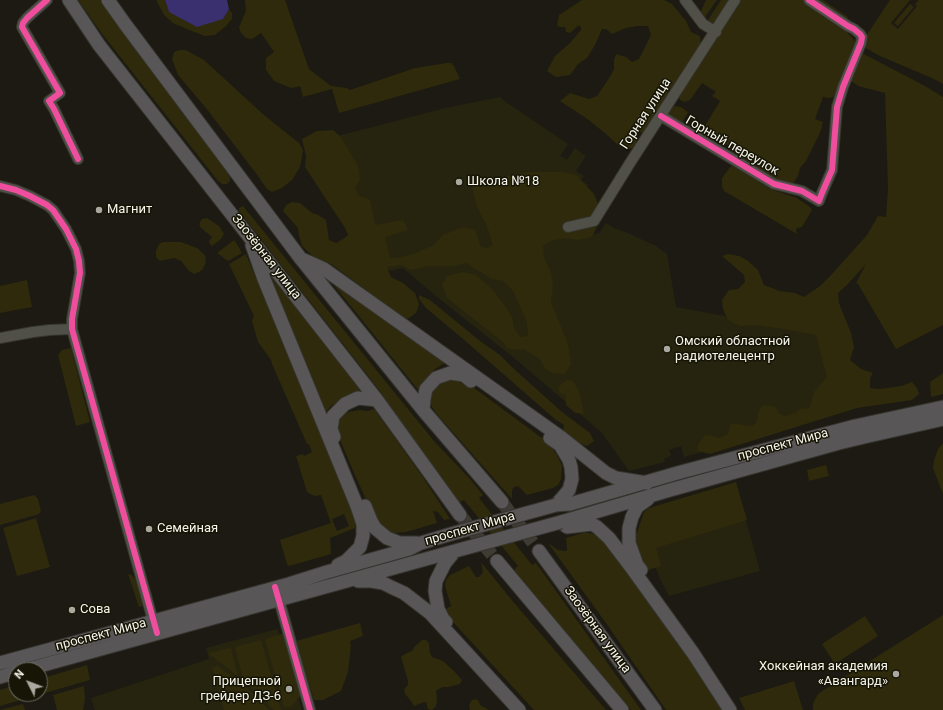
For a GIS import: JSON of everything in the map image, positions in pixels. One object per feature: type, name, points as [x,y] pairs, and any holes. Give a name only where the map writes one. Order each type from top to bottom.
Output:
[{"type":"main road","name":"Заозёрная улица","points":[[69,0],[100,45],[377,400],[460,515]]},
{"type":"main road","name":"Заозёрная улица","points":[[108,0],[301,259],[423,410],[502,502]]},
{"type":"main road","points":[[248,234],[264,279],[363,524],[363,536],[360,548],[346,561],[327,572]]},
{"type":"main road","points":[[301,259],[324,269],[543,425],[606,473],[616,478],[647,483]]},
{"type":"main road","points":[[423,410],[426,389],[436,378],[450,373],[464,375],[560,445],[569,460],[572,479],[569,490],[556,505]]},
{"type":"main road","points":[[377,400],[358,398],[345,404],[333,416],[331,429],[375,528],[392,541],[400,543],[421,543]]},
{"type":"main road","name":"проспект Мира","points":[[277,594],[327,572],[409,549],[421,543],[451,534],[556,505],[570,504],[681,472],[855,426],[943,407]]},
{"type":"main road","name":"проспект Мира","points":[[0,663],[155,627],[277,594],[333,585],[858,438],[943,419]]},
{"type":"main road","points":[[652,496],[637,507],[629,528],[629,543],[637,565],[697,650],[736,710]]},
{"type":"main road","points":[[561,522],[567,527],[592,524],[609,538],[693,653],[730,710]]},
{"type":"main road","points":[[455,551],[445,563],[436,581],[435,591],[438,609],[443,618],[528,710]]},
{"type":"main road","name":"Заозёрная улица","points":[[539,551],[655,710]]},
{"type":"main road","points":[[496,561],[622,710]]},
{"type":"main road","points":[[333,585],[359,581],[371,581],[404,593],[430,613],[519,710]]},
{"type":"main road","name":"проспект Мира","points":[[48,662],[155,627]]},
{"type":"street","points":[[47,0],[26,18],[22,27],[60,93],[49,101],[78,159]]},
{"type":"street","points":[[685,0],[703,24],[716,32]]},
{"type":"street","name":"Горная улица","points":[[568,227],[594,221],[735,0]]},
{"type":"street","name":"Горный переулок","points":[[661,116],[774,184],[802,191],[819,201],[832,170],[837,107],[862,37],[854,29],[809,0]]},
{"type":"street","points":[[0,186],[16,190],[47,205],[59,217],[76,249],[80,273],[72,319],[72,329],[155,627]]},
{"type":"street","points":[[0,338],[33,332],[72,329]]},
{"type":"street","points":[[277,594],[310,710]]},
{"type":"shaded area","points":[[78,0],[100,0],[228,173],[230,181],[227,184],[222,184],[218,181],[103,35]]},
{"type":"shaded area","points":[[156,0],[165,0],[169,12],[223,19],[229,9],[232,13],[232,19],[215,35],[205,36],[173,23],[164,15]]},
{"type":"shaded area","points":[[165,0],[227,0],[229,9],[223,19],[197,27],[169,12]]},
{"type":"shaded area","points":[[245,0],[285,0],[309,69],[331,86],[347,88],[350,90],[415,68],[447,63],[451,63],[454,66],[460,79],[339,113],[332,89],[303,97],[300,86],[291,88],[274,81],[266,70],[266,58],[274,52],[261,33],[252,39],[246,38],[241,33],[239,27],[246,11]]},
{"type":"shaded area","points":[[582,0],[664,0],[672,4],[686,21],[691,32],[700,36],[701,48],[643,133],[631,130],[629,135],[635,138],[637,143],[629,149],[620,147],[586,118],[560,101],[570,93],[589,99],[597,96],[614,69],[616,54],[626,57],[632,62],[639,59],[651,35],[648,26],[626,28],[612,34],[606,29],[602,29],[587,58],[578,64],[570,75],[556,77],[547,71],[555,56],[570,43],[581,30],[579,25],[570,33],[566,32],[565,27],[557,26],[559,15]]},
{"type":"shaded area","points":[[706,0],[717,0],[703,20],[701,11]]},
{"type":"shaded area","points":[[721,0],[730,0],[715,23],[706,23]]},
{"type":"shaded area","points":[[741,0],[823,0],[848,17],[845,22],[846,31],[855,41],[856,46],[839,92],[834,97],[823,97],[815,119],[823,122],[820,133],[806,161],[800,168],[798,176],[793,184],[786,186],[728,154],[732,148],[712,135],[707,142],[668,114],[674,106],[681,107],[688,112],[682,123],[700,134],[720,101],[712,96],[716,92],[702,83],[690,100],[685,102],[680,100],[679,96]]},
{"type":"shaded area","points":[[890,0],[910,0],[891,23],[898,29],[917,6],[915,4],[919,0],[943,0],[943,84],[880,56],[862,46],[866,36]]},
{"type":"shaded area","points":[[910,4],[914,7],[898,26],[894,23]]},
{"type":"shaded area","points":[[186,50],[204,60],[264,115],[299,143],[303,150],[300,167],[292,180],[282,188],[272,192],[267,189],[206,108],[178,75],[172,59],[174,52]]},
{"type":"shaded area","points":[[860,52],[943,97],[943,325],[896,349],[856,283],[866,264],[838,293],[839,303],[851,333],[854,347],[850,360],[861,369],[873,373],[870,378],[870,388],[880,389],[901,386],[912,382],[917,388],[919,394],[912,400],[857,408],[710,454],[698,451],[698,445],[705,435],[719,438],[727,435],[731,424],[752,426],[756,423],[758,413],[762,406],[769,405],[775,407],[780,414],[785,416],[796,413],[803,408],[807,409],[810,407],[814,392],[827,377],[816,335],[754,325],[740,326],[728,320],[723,309],[722,300],[729,290],[738,289],[745,282],[744,275],[722,256],[728,254],[739,256],[748,261],[758,270],[764,285],[780,291],[795,293],[804,297],[820,286],[832,274],[867,235],[878,216],[886,217],[888,189],[885,93],[858,86],[849,79]]},
{"type":"shaded area","name":"Омский областной радиотелецентр","points":[[500,97],[568,144],[560,156],[567,160],[575,148],[586,156],[576,171],[584,176],[581,180],[588,185],[570,221],[585,237],[599,233],[606,223],[656,246],[667,254],[676,307],[829,335],[849,411],[684,457],[681,446],[669,450],[671,456],[664,459],[665,462],[629,471],[602,433],[519,362],[403,268],[390,271],[364,247],[315,142],[445,108]]},
{"type":"shaded area","points":[[333,130],[341,137],[358,166],[360,180],[355,187],[358,195],[370,200],[375,225],[403,220],[408,230],[385,237],[390,258],[399,258],[416,253],[434,245],[443,235],[463,227],[475,230],[481,247],[488,248],[493,245],[487,226],[477,207],[472,187],[479,177],[503,177],[528,172],[563,172],[576,175],[594,194],[599,206],[599,222],[592,237],[578,240],[564,238],[551,241],[543,246],[544,257],[551,273],[553,287],[551,302],[568,344],[571,364],[564,374],[554,373],[545,369],[540,359],[523,349],[516,350],[507,348],[503,342],[447,298],[442,285],[447,276],[463,272],[476,275],[493,290],[505,306],[512,317],[514,328],[520,337],[528,336],[527,322],[513,291],[504,281],[492,279],[466,263],[454,266],[429,266],[412,270],[401,265],[387,267],[391,277],[403,283],[415,293],[419,304],[416,313],[405,319],[331,264],[315,258],[302,246],[298,228],[283,211],[286,205],[292,202],[300,203],[312,213],[326,220],[329,240],[336,243],[348,235],[345,228],[305,167],[306,156],[302,139],[317,131]]},
{"type":"shaded area","points":[[733,166],[770,189],[797,198],[810,207],[812,210],[802,227],[797,228],[797,234],[724,191],[722,186],[722,178],[730,167]]},
{"type":"shaded area","points":[[243,206],[434,441],[483,495],[479,498],[532,565],[536,563],[641,710],[631,710],[536,602],[513,571],[518,566],[464,500],[458,503],[429,464],[379,390],[239,211],[239,208]]},
{"type":"shaded area","points":[[207,218],[219,226],[224,234],[221,239],[212,246],[209,241],[212,237],[201,228],[199,224],[202,219]]},
{"type":"shaded area","points":[[234,240],[242,253],[228,261],[217,253]]},
{"type":"shaded area","points":[[163,242],[181,242],[197,248],[205,255],[206,262],[203,269],[194,274],[189,271],[181,261],[174,258],[160,261],[156,257],[156,251],[159,244]]},
{"type":"shaded area","points":[[246,254],[356,520],[355,528],[330,538],[331,554],[289,566],[287,564],[280,540],[331,523],[321,495],[315,496],[307,492],[296,456],[303,454],[304,456],[312,452],[309,444],[307,444],[271,360],[258,342],[252,321],[254,316],[229,264]],"holes":[[[344,514],[349,526],[337,531],[332,519]]]},
{"type":"shaded area","points":[[268,273],[362,389],[343,398],[330,407],[325,413]]},
{"type":"shaded area","points":[[27,280],[32,307],[0,313],[0,286]]},
{"type":"shaded area","points":[[333,284],[344,289],[445,363],[435,369],[428,376],[420,387],[419,391]]},
{"type":"shaded area","points":[[419,295],[430,300],[480,341],[500,355],[562,412],[590,433],[594,441],[587,446],[572,440],[563,432],[564,425],[556,420],[426,308],[419,299]]},
{"type":"shaded area","points":[[71,348],[90,422],[76,426],[58,355],[62,350]]},
{"type":"shaded area","points":[[943,373],[943,394],[931,397],[930,382]]},
{"type":"shaded area","points":[[446,378],[462,379],[546,441],[557,455],[562,466],[561,479],[558,485],[553,488],[527,495],[518,486],[514,487],[512,490],[512,499],[436,413],[430,404],[431,393],[437,385]]},
{"type":"shaded area","points":[[567,380],[573,381],[579,391],[584,414],[575,413],[566,405],[566,395],[560,393],[558,387]]},
{"type":"shaded area","points":[[374,409],[424,479],[450,519],[444,520],[438,512],[433,511],[437,523],[406,532],[394,533],[390,532],[375,519],[336,430],[337,422],[343,415],[359,410],[368,411]]},
{"type":"shaded area","points":[[943,443],[943,494],[933,468],[938,449]]},
{"type":"shaded area","points":[[826,465],[829,476],[809,481],[807,470]]},
{"type":"shaded area","points":[[736,482],[747,520],[656,548],[661,566],[645,571],[635,539],[644,512],[649,508]]},
{"type":"shaded area","points":[[738,492],[760,571],[669,596],[661,581],[642,534]]},
{"type":"shaded area","points":[[34,495],[38,499],[41,511],[39,514],[0,525],[0,504]]},
{"type":"shaded area","points":[[36,518],[50,567],[17,576],[3,528]]},
{"type":"shaded area","points":[[583,533],[596,534],[620,560],[726,710],[666,710],[606,623],[548,543],[558,550],[565,551],[567,550],[566,538]]},
{"type":"shaded area","points":[[481,562],[606,710],[534,710],[452,621],[446,609],[451,606],[445,586],[446,580],[450,575],[469,566],[476,577],[479,577],[483,572]]},
{"type":"shaded area","points":[[128,574],[132,575],[137,581],[144,606],[139,607]]},
{"type":"shaded area","name":"Хоккейная академия «Авангард»","points":[[943,615],[943,710],[813,710],[814,701],[819,693]]},
{"type":"shaded area","points":[[865,616],[878,636],[835,664],[822,644]]},
{"type":"shaded area","points":[[360,623],[363,636],[350,641],[351,646],[348,672],[341,691],[323,700],[314,700],[296,641]]},
{"type":"shaded area","points":[[277,629],[302,710],[95,710],[91,698],[209,659],[206,648]]},
{"type":"shaded area","points":[[284,633],[301,695],[291,707],[284,707],[265,639]]},
{"type":"shaded area","points":[[261,640],[281,710],[274,710],[243,679],[235,647]]},
{"type":"shaded area","points":[[422,640],[426,640],[429,643],[432,657],[443,661],[462,680],[460,684],[443,687],[436,691],[436,706],[432,710],[428,709],[426,702],[414,706],[405,694],[404,689],[408,685],[408,681],[401,657],[412,651]]},
{"type":"shaded area","points":[[231,648],[238,676],[208,653]]},
{"type":"shaded area","points":[[87,665],[90,680],[48,692],[48,677]]},
{"type":"shaded area","points":[[218,666],[244,685],[269,710],[224,710],[212,667]]},
{"type":"shaded area","points":[[794,681],[803,710],[745,710],[739,698]]},
{"type":"shaded area","points":[[84,686],[85,699],[83,710],[57,710],[53,695]]},
{"type":"shaded area","points":[[8,688],[8,702],[14,702],[0,706],[0,690]]},
{"type":"shaded area","points":[[476,699],[479,701],[480,705],[489,710],[470,710],[470,703],[472,700]]},
{"type":"shaded area","points":[[23,704],[25,710],[0,710]]},
{"type":"tunnel","points":[[502,502],[539,551]]},
{"type":"tunnel","points":[[460,515],[497,561]]},
{"type":"cycle path","points":[[47,0],[27,18],[22,27],[60,93],[49,101],[78,159]]},
{"type":"cycle path","points":[[661,116],[774,184],[802,191],[819,201],[832,170],[837,107],[862,37],[854,29],[809,0]]},
{"type":"cycle path","points":[[0,186],[16,190],[47,205],[53,210],[66,229],[76,249],[80,273],[72,319],[72,329],[157,633]]},
{"type":"cycle path","points":[[275,587],[310,710]]},
{"type":"place","name":"Школа №18","points":[[459,182]]},
{"type":"place","name":"Магнит","points":[[99,210]]},
{"type":"place","name":"Омский областной радиотелецентр","points":[[667,349]]},
{"type":"place","name":"Семейная","points":[[149,529]]},
{"type":"place","name":"Сова","points":[[72,610]]},
{"type":"place","name":"Хоккейная академия «Авангард»","points":[[896,674]]},
{"type":"place","name":"Прицепной грейдер ДЗ-6","points":[[289,689]]}]
